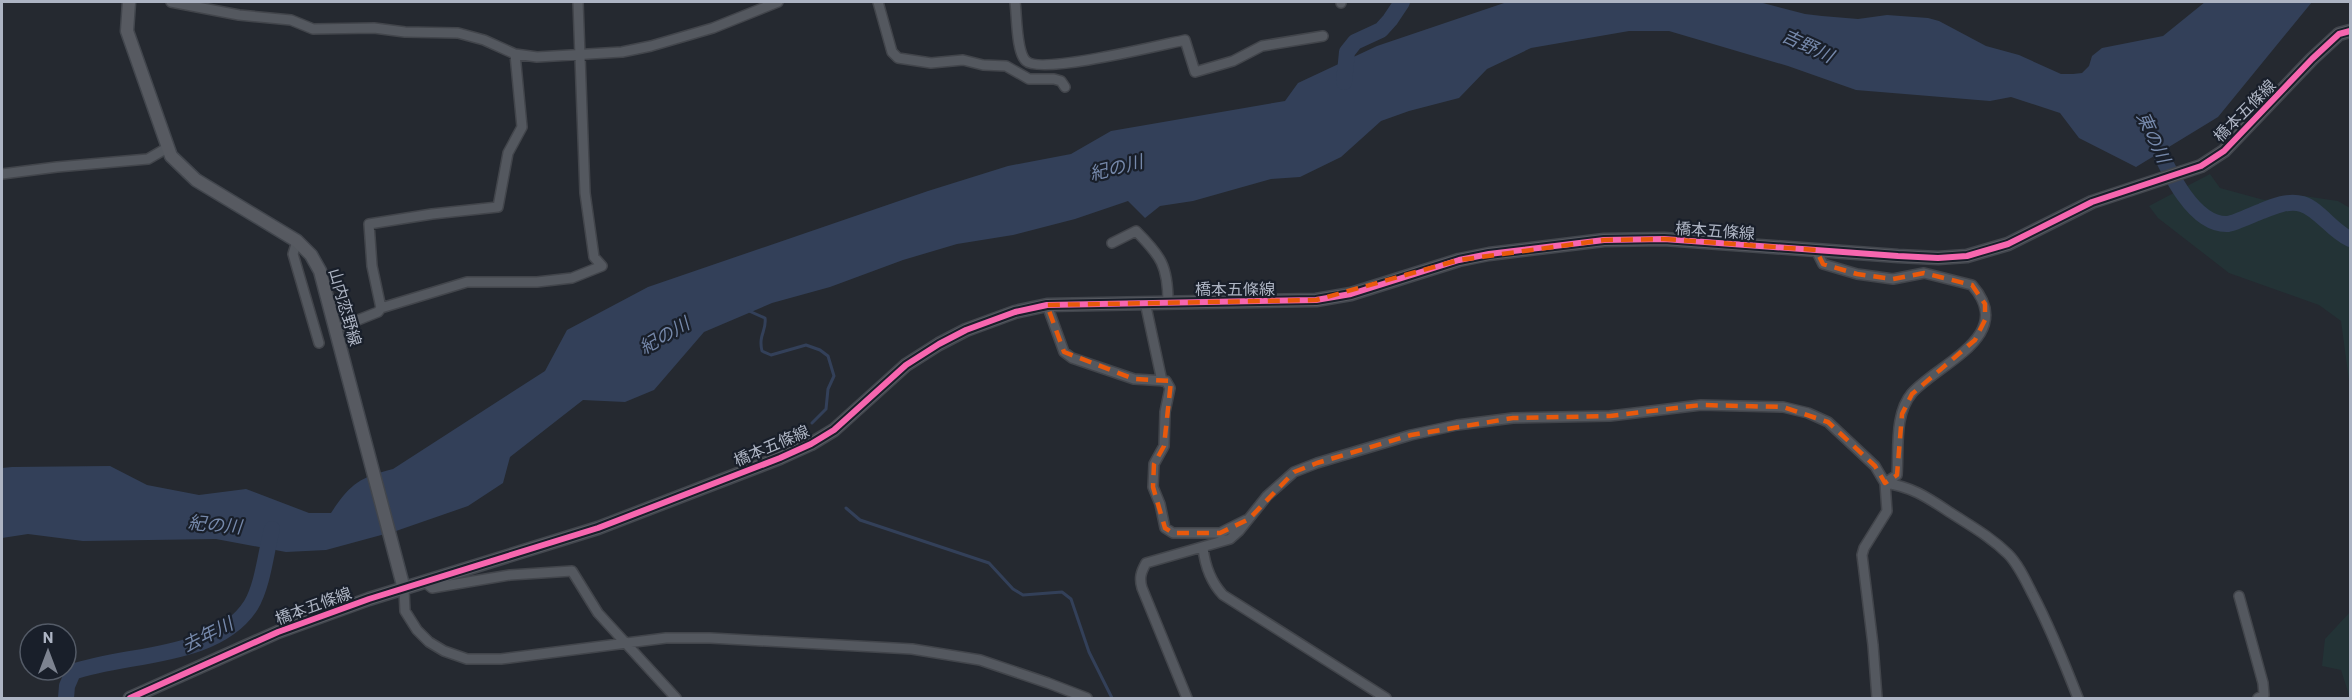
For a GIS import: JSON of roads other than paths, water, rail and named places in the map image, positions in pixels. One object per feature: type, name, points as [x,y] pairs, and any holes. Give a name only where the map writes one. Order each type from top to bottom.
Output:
[{"type":"main road","name":"山内恋野線","points":[[129,2],[127,31],[167,148],[181,168],[196,180],[297,241],[311,255],[320,271],[404,589]]},
{"type":"main road","name":"橋本五條線","points":[[130,699],[278,632],[404,589],[598,528],[801,449],[834,430],[906,365],[966,330],[1015,312],[1047,305],[1316,300],[1351,294],[1459,260],[1489,254],[1604,240],[1664,239],[1938,258],[1967,256],[2008,244],[2092,202],[2201,166],[2224,151],[2339,34],[2350,31]]},
{"type":"street","points":[[171,2],[238,15],[291,20],[313,29],[374,28],[405,32],[458,33],[484,40],[516,54],[537,57],[622,52],[681,39],[778,2]]},
{"type":"street","points":[[343,326],[378,312],[381,308],[467,282],[537,282],[572,278],[602,266],[594,257],[585,193],[578,2]]},
{"type":"street","points":[[878,2],[892,52],[898,58],[932,63],[963,60],[982,65],[1006,66],[1029,79],[1054,79],[1061,81],[1065,87]]},
{"type":"street","points":[[1015,2],[1023,57],[1027,63],[1035,65],[1088,60],[1185,40],[1195,72],[1233,61],[1262,46],[1323,36]]},
{"type":"street","points":[[381,308],[372,266],[369,224],[498,207],[508,153],[522,127],[516,54]]},
{"type":"street","points":[[2,174],[148,159],[167,148]]},
{"type":"street","points":[[1112,243],[1136,231],[1158,253],[1168,282],[1168,302]]},
{"type":"street","points":[[297,241],[293,254],[321,331],[319,344]]},
{"type":"street","points":[[1816,250],[1823,264],[1857,274],[1893,279],[1924,273],[1972,285],[1985,304],[1985,320],[1975,340],[1912,394],[1902,414],[1897,475],[1885,483]]},
{"type":"street","points":[[1145,302],[1162,381]]},
{"type":"street","points":[[1047,305],[1064,352],[1072,358],[1134,379],[1166,381],[1170,388],[1165,412],[1164,446],[1154,464],[1153,486],[1165,528],[1173,533],[1220,532],[1249,519]]},
{"type":"street","points":[[1187,699],[1139,580],[1146,563],[1230,539],[1267,496],[1294,472],[1412,435],[1457,425],[1513,418],[1610,416],[1701,405],[1783,407],[1808,413],[1828,422],[1875,466],[1885,483],[1887,511],[1862,555],[1877,699]]},
{"type":"street","points":[[1885,483],[1908,487],[1929,499],[1985,535],[2008,554],[2021,571],[2037,603],[2059,649],[2078,699]]},
{"type":"street","points":[[1203,548],[1209,572],[1223,595],[1386,699]]},
{"type":"street","points":[[426,583],[432,588],[510,575],[572,572],[598,614],[676,699]]},
{"type":"street","points":[[404,589],[405,611],[417,630],[429,642],[444,651],[467,659],[501,659],[666,638],[710,638],[912,649],[980,660],[1048,682],[1087,699]]},
{"type":"street","points":[[2239,596],[2263,683],[2264,695],[2258,699]]},
{"type":"water","points":[[1507,2],[1759,2],[1822,16],[1858,19],[1887,15],[1928,18],[1939,21],[1986,46],[2019,55],[2061,74],[2073,74],[2082,73],[2089,66],[2092,56],[2102,48],[2163,36],[2205,2],[2312,2],[2218,117],[2136,167],[2079,138],[2060,113],[2011,97],[1990,101],[1856,90],[1788,66],[1669,31],[1629,31],[1531,48],[1487,69],[1459,98],[1381,121],[1341,157],[1300,177],[1271,179],[1193,201],[1160,206],[1145,218],[1128,201],[1075,219],[1013,235],[957,244],[903,260],[830,287],[772,303],[704,332],[654,390],[625,402],[583,400],[510,457],[503,483],[468,506],[396,531],[326,550],[286,552],[216,539],[83,541],[28,534],[2,538],[2,468],[12,467],[110,466],[147,485],[199,495],[246,489],[309,513],[331,513],[350,488],[357,483],[372,475],[393,469],[545,371],[567,330],[648,287],[928,191],[1008,166],[1071,154],[1111,131],[1285,101],[1298,83],[1377,46]]},
{"type":"waterway","points":[[1344,82],[1347,52],[1355,42],[1381,30],[1402,2]]},
{"type":"waterway","name":"東の川","points":[[2151,133],[2180,189],[2190,203],[2214,222],[2228,224],[2277,206],[2297,203],[2314,210],[2337,231],[2350,239]]},
{"type":"waterway","points":[[749,311],[765,318],[761,341],[762,351],[771,355],[806,345],[828,356],[834,376],[828,389],[826,409],[812,423]]},
{"type":"waterway","points":[[846,508],[860,520],[989,563],[1013,589],[1023,595],[1062,592],[1071,599],[1089,652],[1112,698]]},
{"type":"waterway","name":"去年川","points":[[66,698],[67,686],[73,672],[194,645],[216,636],[236,623],[255,597],[272,529]]},
{"type":"water label","name":"吉野川","points":[[1808,45]]},
{"type":"water label","name":"紀の川","points":[[1116,167]]},
{"type":"water label","name":"紀の川","points":[[664,335]]},
{"type":"water label","name":"紀の川","points":[[215,524]]}]
